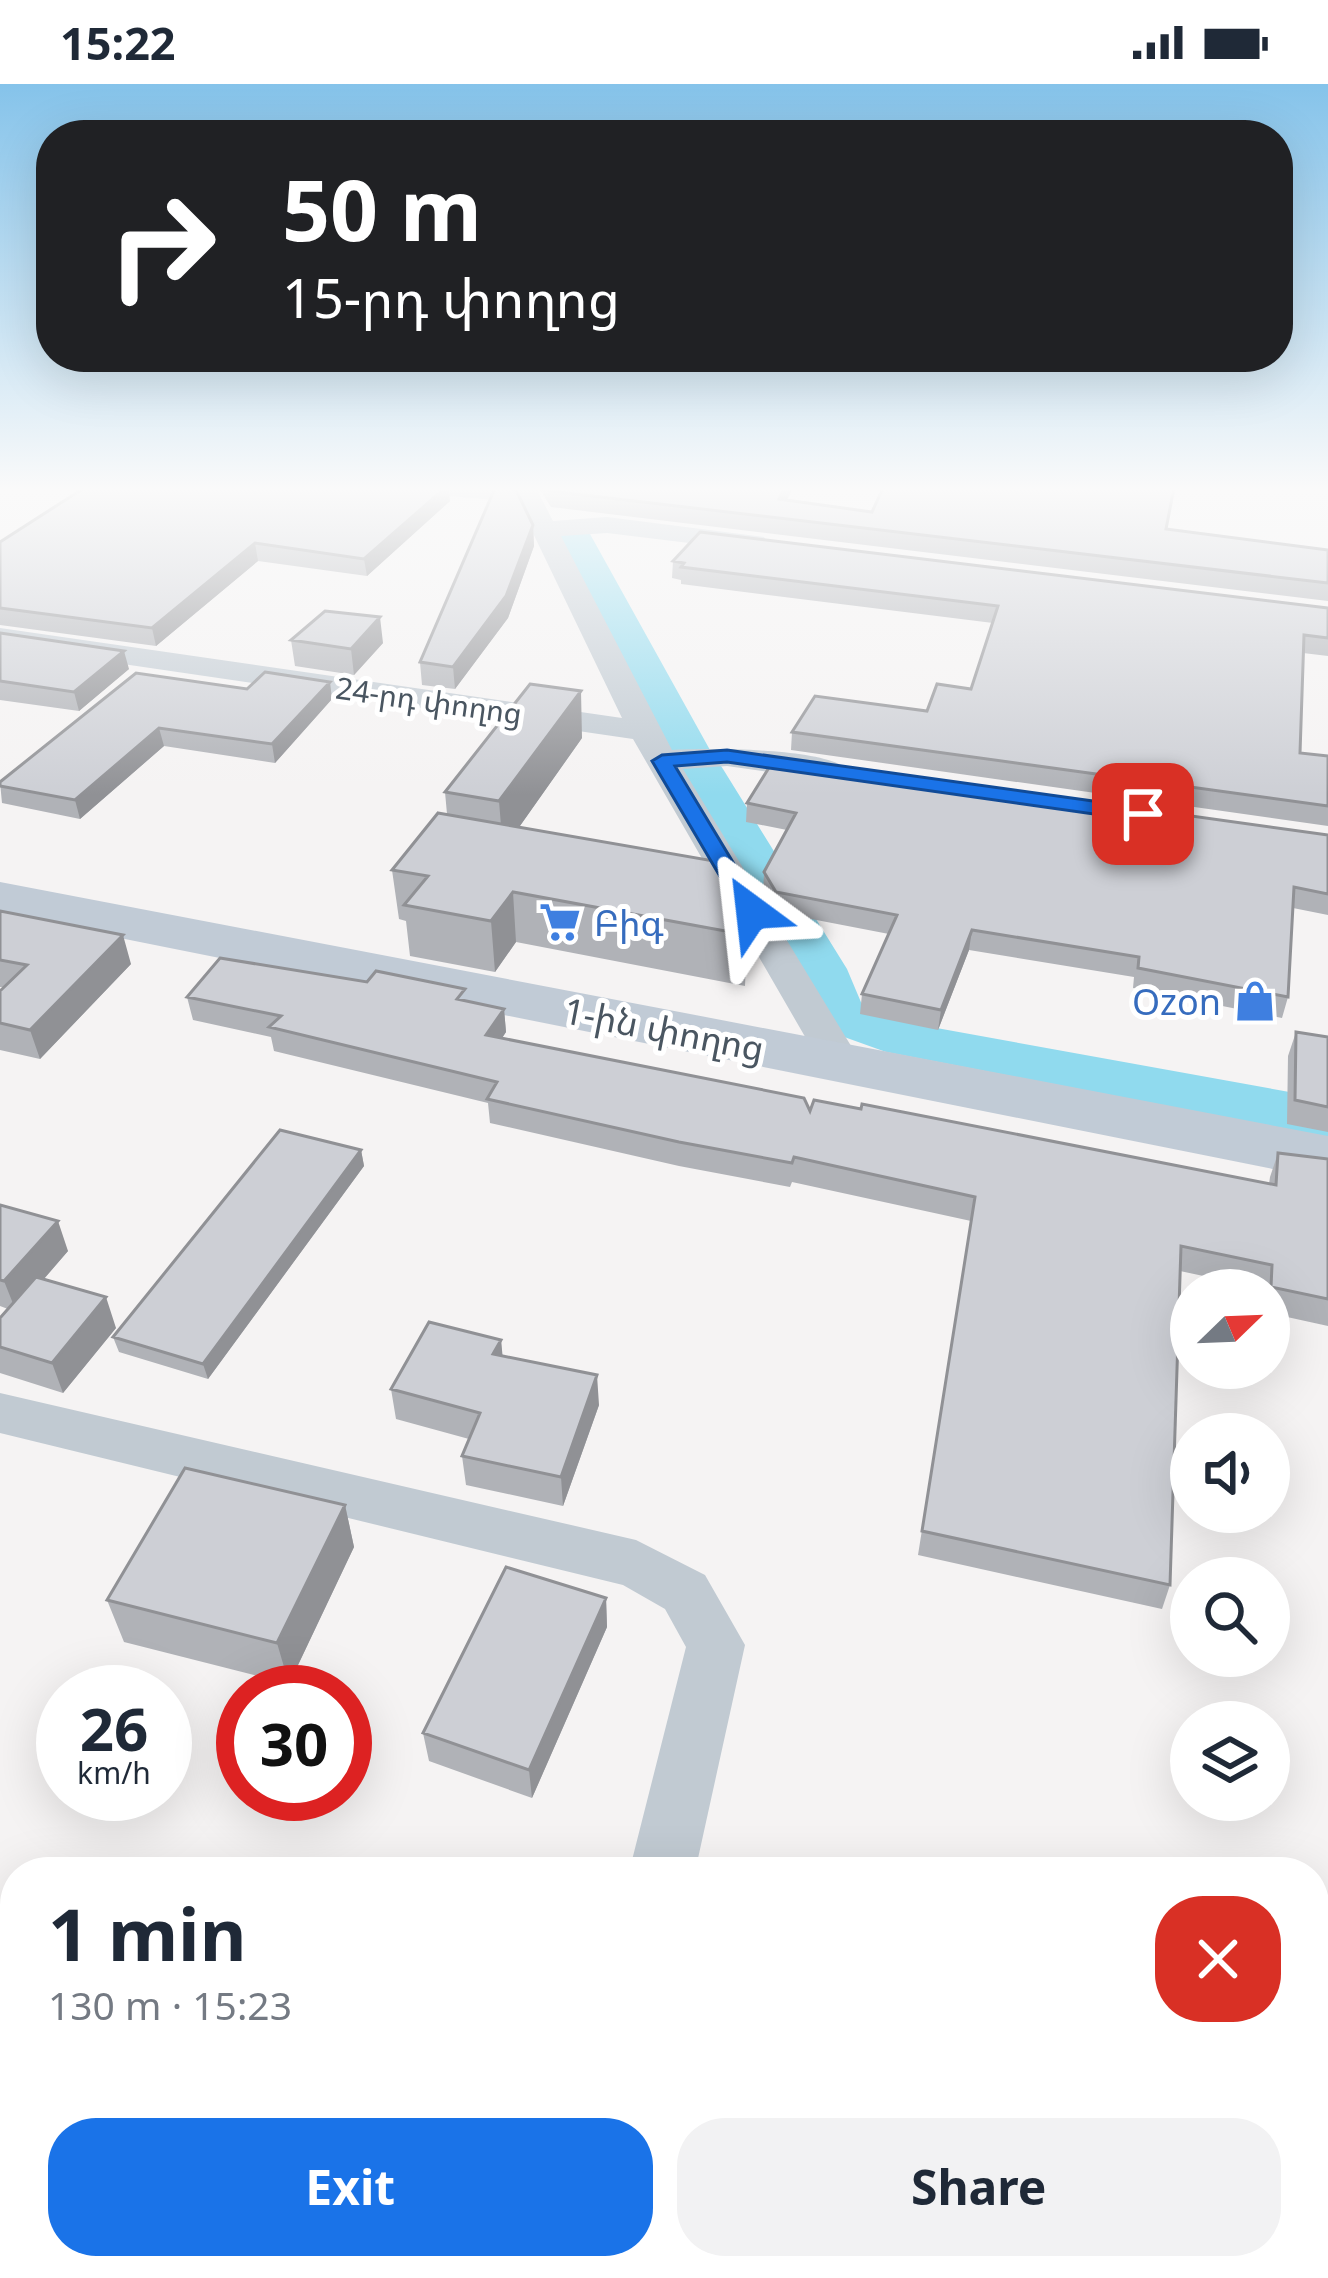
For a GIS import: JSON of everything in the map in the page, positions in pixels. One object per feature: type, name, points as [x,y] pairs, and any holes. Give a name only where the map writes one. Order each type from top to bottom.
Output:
[{"type":"main road","name":"1-ին փողոց","points":[[0,898],[1328,1159]]},
{"type":"street","points":[[574,590],[653,746],[841,1064]]},
{"type":"street","name":"24-րդ փողոց","points":[[0,637],[653,746],[866,776]]},
{"type":"street","points":[[0,1413],[636,1564],[685,1592],[716,1645],[666,1857]]},
{"type":"building","points":[[0,590],[198,590],[152,628],[0,608]]},
{"type":"building","points":[[451,590],[508,590],[453,667],[420,662]]},
{"type":"building","points":[[871,590],[1182,590],[1328,608],[1328,638],[1304,635],[1300,753],[1328,756],[1328,806],[792,732],[815,696],[927,711],[937,684],[971,689],[998,606]]},
{"type":"building","points":[[325,611],[380,617],[351,649],[291,640]]},
{"type":"building","points":[[0,633],[124,651],[74,692],[0,681]]},
{"type":"building","points":[[265,672],[330,682],[272,744],[159,728],[75,800],[0,786],[136,673],[247,689]]},
{"type":"building","points":[[530,684],[581,691],[499,801],[445,792]]},
{"type":"building","points":[[775,758],[1328,835],[1328,894],[1294,887],[1288,997],[1138,968],[1139,957],[972,930],[941,1010],[862,994],[897,915],[776,892],[764,872],[796,813],[747,803]]},
{"type":"building","points":[[438,813],[714,861],[747,935],[513,892],[491,921],[404,905],[428,876],[392,870]]},
{"type":"building","points":[[0,911],[123,935],[30,1030],[0,1023],[0,991],[27,965],[0,960]]},
{"type":"building","points":[[220,958],[367,982],[376,971],[465,989],[457,999],[504,1009],[486,1035],[804,1098],[810,1111],[814,1100],[861,1109],[862,1104],[1276,1185],[1278,1153],[1328,1159],[1328,1299],[1290,1291],[1290,1269],[1272,1269],[1272,1265],[1181,1246],[1180,1269],[1170,1269],[1170,1389],[1176,1389],[1176,1413],[1170,1413],[1170,1585],[922,1531],[975,1197],[794,1157],[792,1163],[679,1142],[487,1099],[497,1082],[269,1027],[281,1016],[187,997]]},
{"type":"building","points":[[1296,1032],[1328,1037],[1328,1107],[1295,1100]]},
{"type":"building","points":[[280,1130],[361,1150],[203,1364],[113,1337]]},
{"type":"building","points":[[0,1205],[58,1221],[4,1281],[0,1280]]},
{"type":"building","points":[[36,1277],[106,1297],[52,1363],[0,1347],[0,1318]]},
{"type":"building","points":[[429,1322],[501,1340],[493,1354],[597,1375],[561,1477],[462,1456],[480,1413],[391,1389]]},
{"type":"building","points":[[185,1468],[345,1505],[277,1643],[107,1600]]},
{"type":"building","points":[[506,1567],[606,1598],[529,1770],[423,1733]]},
{"type":"waterway","points":[[603,590],[688,750]]},
{"type":"waterway","points":[[701,769],[821,969],[841,1017],[886,1035],[1328,1118]]},
{"type":"place","name":"Բիգ","points":[[560,922]]},
{"type":"place","name":"Ozon","points":[[1255,1001]]},
{"type":"route","points":[[752,912],[662,761],[727,756],[1143,814]]}]
